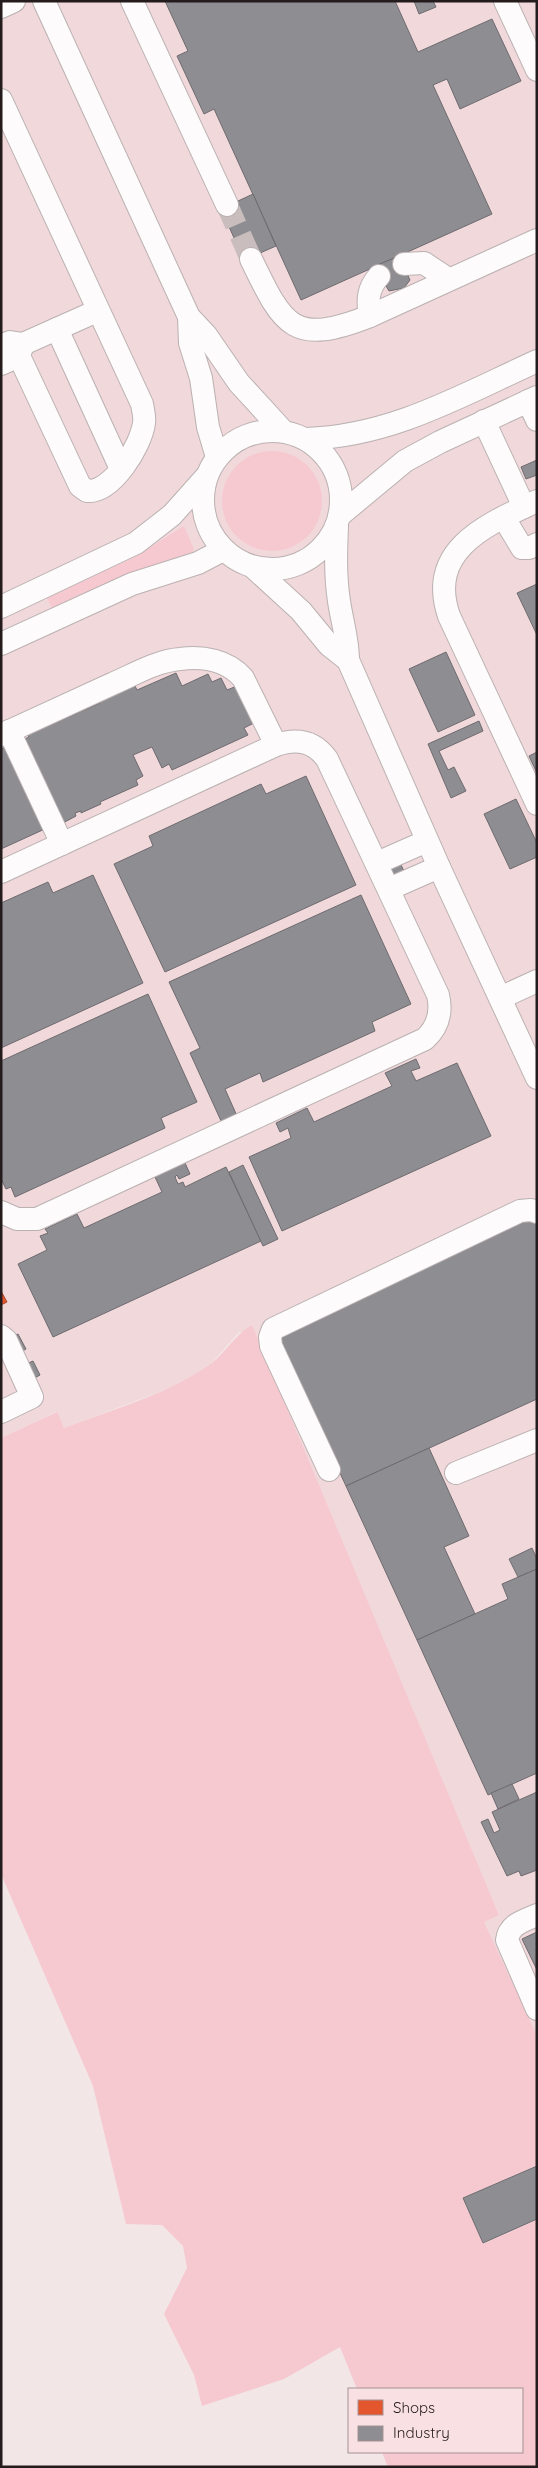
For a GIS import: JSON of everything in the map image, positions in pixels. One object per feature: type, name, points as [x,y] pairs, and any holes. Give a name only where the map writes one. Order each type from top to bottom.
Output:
[{"type":"street","points":[[1,7],[14,1]]},
{"type":"street","points":[[44,1],[189,317],[206,335],[239,383],[283,432]]},
{"type":"street","points":[[132,1],[227,205]]},
{"type":"street","points":[[505,1],[537,70]]},
{"type":"street","points":[[1,100],[9,135],[97,311],[138,396],[144,414],[141,436],[121,469],[102,488],[92,492],[83,490],[77,481],[11,353],[97,311]]},
{"type":"street","points":[[251,259],[274,305],[287,320],[315,330],[331,329],[370,316],[448,280],[536,243]]},
{"type":"street","points":[[404,264],[424,264],[448,280]]},
{"type":"street","points":[[370,316],[369,292],[379,276]]},
{"type":"street","points":[[189,317],[190,343],[201,378],[208,427],[217,456]]},
{"type":"street","points":[[57,329],[121,469]]},
{"type":"street","points":[[1,607],[103,560],[141,539],[172,515],[205,478],[217,456],[235,441],[258,432],[283,432],[306,439],[352,435],[408,420],[537,360]]},
{"type":"street","points":[[205,478],[201,502],[207,528],[223,550],[238,562],[253,567],[275,570],[297,566],[317,554],[331,537],[339,521],[405,461],[484,422],[534,406]]},
{"type":"street","points":[[484,422],[530,504],[473,534],[456,553],[446,574],[444,585],[445,605],[537,804]]},
{"type":"street","points":[[306,439],[323,453],[336,472],[342,493],[336,576],[339,601],[348,638],[348,660],[427,841],[537,1078]]},
{"type":"street","points":[[504,518],[522,548],[529,548],[537,544]]},
{"type":"street","points":[[1,644],[132,584],[198,563],[223,550]]},
{"type":"street","points":[[253,567],[301,611],[330,645],[348,660]]},
{"type":"street","points":[[62,844],[5,733],[150,667],[178,659],[194,658],[220,662],[236,671],[243,678],[276,745]]},
{"type":"street","points":[[1,872],[276,745],[310,743],[322,751],[389,889],[440,1002],[437,1023],[425,1039],[37,1219],[17,1219],[1,1212]]},
{"type":"street","points":[[377,864],[427,841]]},
{"type":"street","points":[[389,889],[439,867]]},
{"type":"street","points":[[500,998],[537,981]]},
{"type":"street","points":[[329,1470],[271,1346],[270,1337],[273,1329],[520,1211],[531,1210],[537,1212]]},
{"type":"street","points":[[1,1336],[6,1340],[32,1397],[1,1412]]},
{"type":"street","points":[[456,1474],[537,1440]]},
{"type":"street","points":[[537,1915],[514,1926],[510,1930],[507,1940],[537,2009]]},
{"type":"shaded area","points":[[1,1],[537,1],[537,2467],[388,2467],[382,2453],[523,2453],[523,2388],[357,2388],[337,1993],[499,1914],[240,1331],[208,1367],[180,1384],[64,1428],[56,1412],[1,1438]]},
{"type":"shaded area","points":[[272,451],[291,455],[307,466],[318,482],[322,501],[318,520],[307,536],[291,547],[272,551],[253,547],[237,536],[226,520],[222,501],[226,482],[237,466],[253,455]]},
{"type":"shaded area","points":[[184,526],[194,549],[192,553],[134,571],[52,608],[47,598],[133,558]]},
{"type":"shaded area","points":[[252,1325],[499,1915],[484,1922],[537,2036],[537,2165],[462,2198],[483,2244],[537,2220],[537,2467],[388,2467],[382,2453],[523,2453],[523,2388],[357,2388],[340,2347],[284,2379],[202,2406],[194,2375],[164,2314],[187,2268],[183,2246],[162,2225],[126,2224],[93,2086],[1,1874],[1,1438],[57,1412],[64,1428],[154,1395],[205,1368]]},
{"type":"building: Shops","points":[[1,1291],[7,1302],[1,1305]]},
{"type":"building: Industry","points":[[165,1],[395,1],[418,52],[492,19],[521,81],[460,109],[447,79],[433,85],[492,214],[301,300],[214,109],[204,114],[177,56],[188,51]]},
{"type":"building: Industry","points":[[414,1],[433,1],[436,7],[419,14]]},
{"type":"building: Industry","points":[[253,194],[276,246],[244,260],[221,209]]},
{"type":"building: Industry","points":[[399,256],[410,280],[404,288],[389,291],[375,266]]},
{"type":"building: Industry","points":[[537,460],[537,475],[526,479],[521,467]]},
{"type":"building: Industry","points":[[537,584],[537,635],[517,593]]},
{"type":"building: Industry","points":[[446,652],[475,715],[438,732],[409,669]]},
{"type":"building: Industry","points":[[176,673],[182,686],[208,674],[212,682],[221,678],[227,690],[237,686],[254,723],[244,728],[248,735],[172,770],[169,764],[162,768],[152,747],[133,755],[143,776],[136,780],[138,785],[81,813],[81,811],[75,813],[76,816],[61,824],[21,741],[29,737],[28,735],[100,703],[99,700],[134,684],[137,690]]},
{"type":"building: Industry","points":[[479,721],[483,731],[439,751],[448,770],[454,767],[466,791],[451,798],[428,744]]},
{"type":"building: Industry","points":[[8,746],[47,828],[1,849],[1,749]]},
{"type":"building: Industry","points":[[537,752],[537,773],[529,756]]},
{"type":"building: Industry","points":[[306,776],[356,885],[165,972],[114,864],[153,846],[149,836],[261,784],[266,794]]},
{"type":"building: Industry","points":[[516,799],[537,843],[537,857],[510,869],[484,814]]},
{"type":"building: Industry","points":[[400,863],[404,871],[391,877],[387,869]]},
{"type":"building: Industry","points":[[93,875],[143,983],[1,1048],[1,903],[48,882],[53,893]]},
{"type":"building: Industry","points":[[361,895],[411,1004],[372,1022],[375,1031],[263,1082],[260,1073],[225,1089],[237,1116],[222,1123],[190,1053],[200,1048],[169,982]]},
{"type":"building: Industry","points":[[148,994],[197,1102],[161,1118],[165,1128],[15,1197],[11,1187],[6,1189],[1,1179],[1,1061]]},
{"type":"building: Industry","points":[[416,1059],[420,1068],[411,1071],[416,1081],[457,1063],[491,1136],[282,1231],[249,1157],[291,1138],[288,1128],[280,1132],[276,1123],[307,1108],[314,1122],[392,1086],[385,1073]]},
{"type":"building: Industry","points":[[185,1163],[190,1174],[179,1179],[177,1175],[175,1177],[178,1184],[183,1182],[185,1187],[226,1167],[261,1241],[53,1337],[18,1264],[47,1250],[40,1236],[48,1233],[45,1229],[77,1214],[84,1228],[162,1192],[155,1177]]},
{"type":"building: Industry","points":[[243,1165],[278,1239],[263,1246],[229,1172]]},
{"type":"building: Industry","points":[[532,1215],[537,1225],[537,1399],[346,1486],[275,1333]]},
{"type":"building: Industry","points":[[18,1334],[26,1349],[19,1353],[11,1337]]},
{"type":"building: Industry","points":[[33,1361],[40,1375],[31,1380],[24,1365]]},
{"type":"building: Industry","points":[[429,1448],[469,1536],[444,1547],[475,1614],[417,1640],[346,1486]]},
{"type":"building: Industry","points":[[532,1548],[537,1559],[537,1569],[518,1577],[509,1559]]},
{"type":"building: Industry","points":[[537,1569],[537,1773],[488,1795],[417,1640],[508,1599],[502,1584]]},
{"type":"building: Industry","points":[[512,1784],[519,1799],[498,1809],[491,1793]]},
{"type":"building: Industry","points":[[537,1792],[537,1870],[521,1876],[519,1871],[507,1876],[481,1822],[488,1819],[494,1833],[500,1830],[492,1812]]},
{"type":"building: Industry","points":[[537,1932],[537,1970],[522,1939]]},
{"type":"building: Industry","points":[[537,2166],[537,2219],[483,2243],[463,2198]]},
{"type":"tunnel","points":[[227,205],[251,259]]}]
